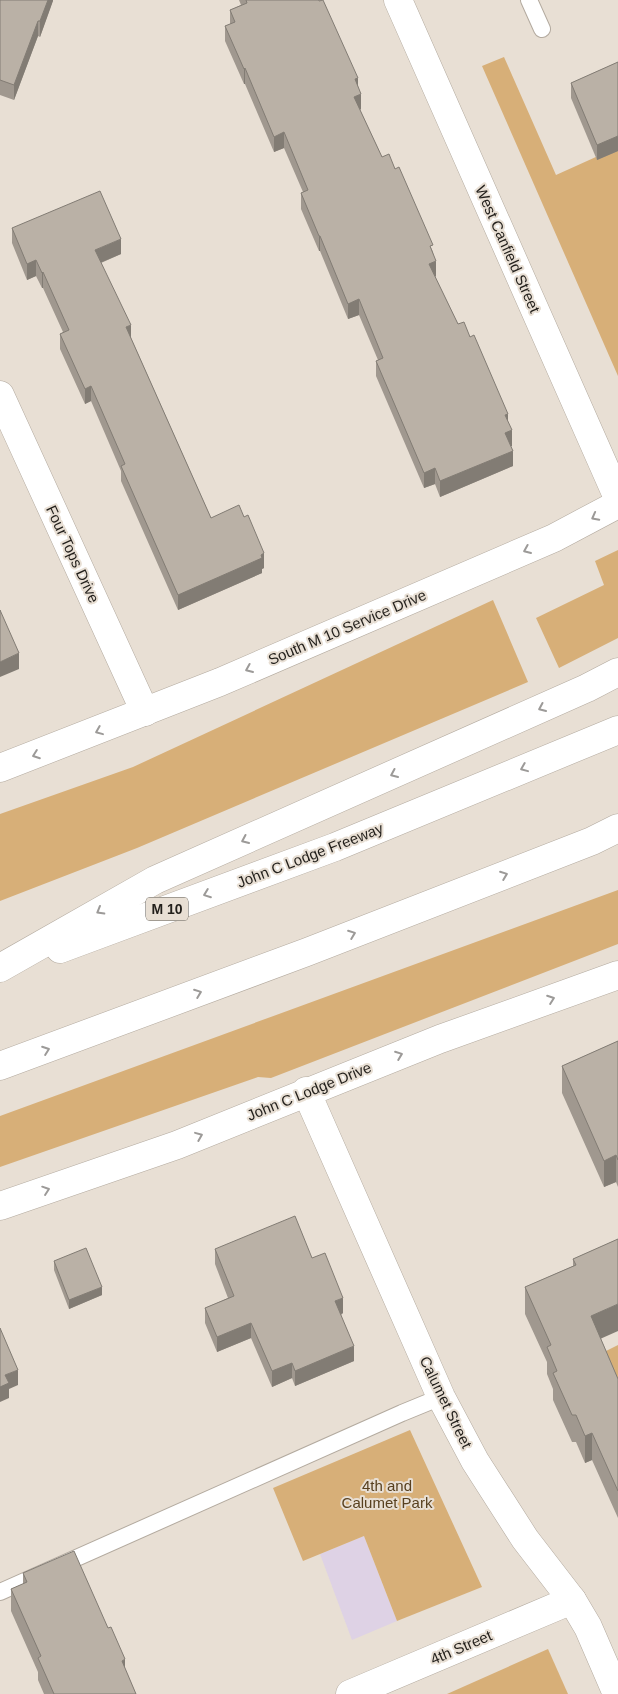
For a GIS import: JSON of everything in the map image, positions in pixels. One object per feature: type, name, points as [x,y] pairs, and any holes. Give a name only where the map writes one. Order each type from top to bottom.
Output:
[{"type":"main road","name":"West Canfield Street","points":[[398,0],[618,498]]},
{"type":"main road","name":"Four Tops Drive","points":[[0,395],[145,712]]},
{"type":"main road","name":"South M 10 Service Drive","points":[[0,768],[220,682],[554,538],[618,504]]},
{"type":"main road","points":[[0,970],[155,880],[587,688],[618,672]]},
{"type":"main road","name":"John C Lodge Freeway","points":[[0,970],[335,846],[618,730]]},
{"type":"main road","points":[[0,1066],[307,952],[605,838],[618,828]]},
{"type":"main road","name":"John C Lodge Drive","points":[[0,1206],[177,1144],[440,1039],[618,975]]},
{"type":"main road","name":"Calumet Street","points":[[306,1092],[441,1397],[475,1461],[526,1539],[572,1600],[588,1627],[617,1694]]},
{"type":"main road","name":"4th Street","points":[[350,1694],[450,1650],[572,1600]]},
{"type":"lane","points":[[530,0],[542,29]]},
{"type":"lane","points":[[0,1592],[441,1397]]},
{"type":"shaded area","points":[[364,1536],[397,1621],[352,1640],[320,1554]]},
{"type":"green space","points":[[504,57],[556,175],[618,147],[618,376],[482,66]]},
{"type":"green space","points":[[618,550],[618,638],[559,668],[536,618],[604,585],[595,561]]},
{"type":"green space","points":[[493,600],[528,682],[137,848],[0,901],[0,814],[133,767]]},
{"type":"green space","points":[[618,890],[618,944],[271,1078],[258,1077],[0,1167],[0,1116]]},
{"type":"green space","points":[[618,1345],[618,1389],[602,1353]]},
{"type":"green space","name":"4th and Calumet Park","points":[[410,1430],[482,1587],[397,1621],[364,1536],[303,1561],[273,1488]]},
{"type":"green space","points":[[548,1649],[568,1694],[447,1694]]},
{"type":"building","points":[[0,0],[48,0],[14,85],[0,80]]},
{"type":"building","points":[[246,0],[323,0],[358,78],[355,79],[361,94],[354,97],[382,157],[389,154],[395,169],[399,167],[433,245],[430,246],[436,261],[429,264],[458,324],[464,322],[470,337],[474,335],[508,414],[505,415],[512,430],[505,433],[513,451],[440,481],[435,468],[424,473],[376,361],[383,358],[359,299],[348,304],[301,193],[308,190],[284,132],[274,137],[225,26],[235,22],[230,10],[247,3]]},
{"type":"building","points":[[618,62],[618,136],[597,145],[571,83]]},
{"type":"building","points":[[100,191],[121,239],[95,250],[131,325],[126,327],[211,518],[239,505],[244,517],[248,515],[264,553],[261,555],[262,558],[178,595],[121,466],[125,464],[91,386],[85,389],[60,334],[69,330],[43,272],[36,260],[27,264],[12,228]]},
{"type":"building","points":[[0,610],[19,653],[0,662]]},
{"type":"building","points":[[618,1041],[618,1160],[616,1155],[604,1161],[562,1066]]},
{"type":"building","points":[[295,1216],[312,1258],[325,1253],[343,1298],[335,1301],[354,1346],[295,1371],[292,1363],[272,1371],[251,1323],[217,1337],[205,1308],[234,1296],[215,1249]]},
{"type":"building","points":[[618,1239],[618,1304],[591,1316],[618,1379],[618,1491],[592,1433],[585,1436],[576,1415],[572,1415],[553,1373],[557,1371],[547,1347],[551,1345],[525,1287],[576,1265],[573,1259]]},
{"type":"building","points":[[86,1248],[102,1287],[69,1300],[54,1261]]},
{"type":"building","points":[[0,1328],[18,1370],[5,1375],[9,1383],[0,1387]]},
{"type":"building","points":[[74,1551],[108,1628],[111,1627],[125,1659],[122,1661],[136,1694],[54,1694],[38,1658],[41,1656],[11,1589],[27,1582],[23,1573]]}]
